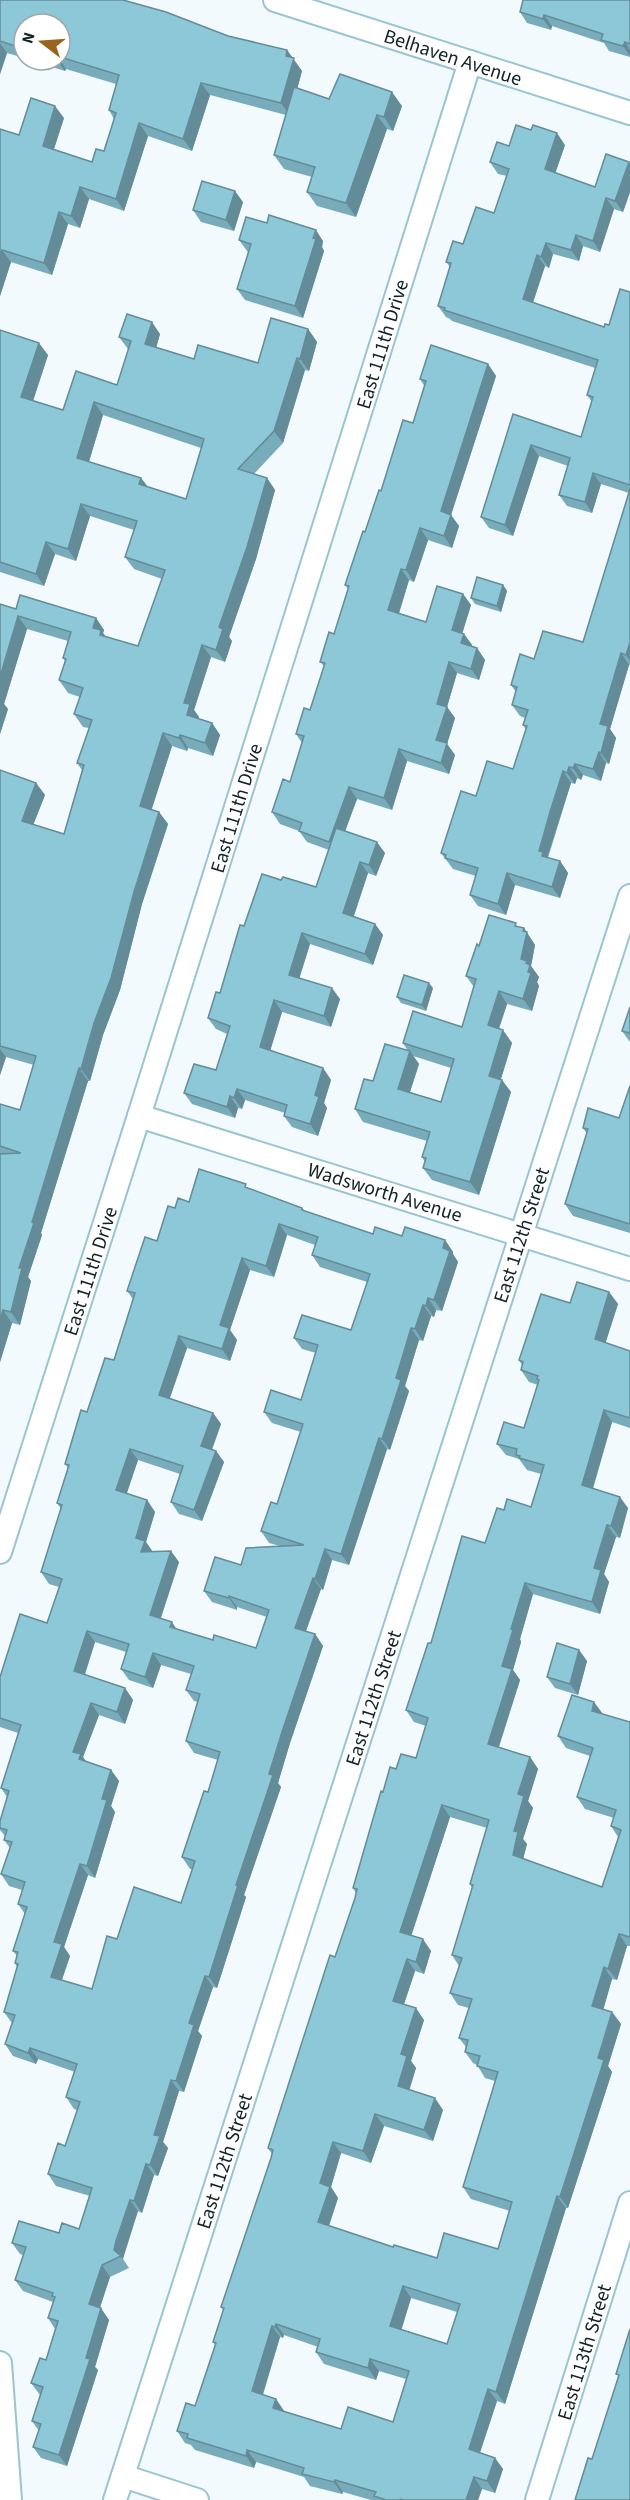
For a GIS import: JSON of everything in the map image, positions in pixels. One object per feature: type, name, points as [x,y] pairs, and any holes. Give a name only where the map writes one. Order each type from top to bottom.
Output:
[{"type":"street","name":"Belhaven Avenue","points":[[275,0],[630,113]]},
{"type":"street","name":"East 111th Drive","points":[[0,1552],[140,1116],[470,62]]},
{"type":"street","name":"East 112th Street","points":[[115,2500],[630,896]]},
{"type":"street","name":"Wadsworth Avenue","points":[[140,1116],[630,1269]]},
{"type":"street","name":"East 113th Street","points":[[537,2500],[630,2203]]},
{"type":"street","points":[[0,2363],[10,2500]]},
{"type":"street","points":[[123,2476],[197,2500]]},
{"type":"building","points":[[0,0],[123,0],[166,12],[228,36],[287,50],[286,56],[294,58],[281,103],[201,83],[183,139],[139,123],[116,199],[80,187],[71,216],[59,212],[44,263],[2,250],[0,256],[0,129],[19,135],[31,98],[55,106],[43,146],[92,162],[96,149],[104,151],[116,113],[109,110],[119,75],[72,61],[72,12],[12,12],[12,45],[0,41]]},
{"type":"building","points":[[523,0],[630,0],[630,44],[625,42],[623,46],[601,40],[603,34],[544,15],[543,19],[520,12]]},
{"type":"building","points":[[340,74],[392,92],[384,117],[377,115],[346,203],[307,192],[315,167],[274,155],[294,87],[329,99]]},
{"type":"building","points":[[516,125],[531,130],[533,125],[557,133],[545,169],[595,187],[606,154],[629,162],[615,201],[606,198],[593,241],[576,235],[571,250],[546,243],[541,257],[537,255],[523,299],[604,327],[605,324],[609,325],[620,289],[630,292],[630,485],[593,473],[585,502],[559,495],[570,458],[531,445],[505,525],[481,517],[513,414],[581,437],[593,397],[587,395],[598,360],[444,310],[445,308],[438,306],[451,263],[446,262],[453,241],[463,244],[476,207],[494,213],[509,169],[490,162],[497,142],[509,146]]},
{"type":"building","points":[[202,181],[235,191],[226,220],[193,210]]},
{"type":"building","points":[[269,215],[316,230],[313,238],[316,239],[295,306],[237,289],[251,244],[239,240],[246,217],[267,223]]},
{"type":"building","points":[[127,314],[152,322],[145,344],[194,359],[198,345],[258,363],[271,318],[308,329],[300,359],[297,358],[274,431],[238,469],[267,478],[247,547],[219,627],[223,629],[216,650],[202,645],[184,703],[190,704],[187,715],[212,723],[205,743],[180,735],[179,738],[163,733],[140,806],[159,812],[111,978],[94,1023],[81,1069],[79,1068],[32,1222],[34,1223],[19,1268],[22,1268],[11,1312],[3,1310],[0,1320],[0,1154],[21,1153],[0,1146],[0,1104],[20,1110],[36,1056],[0,1046],[0,770],[36,783],[22,821],[64,834],[84,765],[77,763],[92,720],[74,714],[83,688],[59,680],[71,632],[18,616],[0,677],[0,604],[16,609],[20,595],[96,618],[93,628],[101,630],[100,635],[138,646],[165,570],[125,557],[137,521],[81,504],[68,549],[46,542],[36,574],[0,562],[0,330],[39,343],[21,397],[63,410],[76,371],[117,385],[131,341],[119,337]],"holes":[[[94,402],[204,439],[186,499],[139,484],[141,478],[77,458]]]},
{"type":"building","points":[[431,345],[488,364],[441,511],[451,515],[444,536],[420,528],[406,570],[401,569],[388,610],[426,622],[437,586],[463,594],[452,630],[464,634],[461,643],[477,648],[471,669],[449,662],[437,704],[447,707],[436,740],[447,743],[441,763],[399,749],[384,798],[349,787],[329,842],[299,831],[302,823],[272,812],[283,779],[290,782],[304,736],[296,734],[304,708],[310,710],[325,663],[320,662],[329,632],[334,634],[349,586],[345,585],[363,531],[365,532],[379,490],[381,491],[403,420],[413,423],[426,381],[420,379]]},
{"type":"building","points":[[630,489],[630,642],[626,655],[621,653],[600,724],[608,726],[601,753],[599,752],[593,769],[575,764],[573,768],[569,767],[567,773],[563,771],[539,851],[543,852],[542,856],[560,861],[552,887],[507,873],[498,904],[470,895],[478,868],[445,858],[446,855],[441,853],[461,791],[476,796],[487,761],[513,769],[527,726],[523,725],[528,710],[512,705],[517,687],[511,685],[520,654],[534,659],[543,631],[583,642]]},
{"type":"building","points":[[477,577],[503,585],[497,606],[471,598]]},
{"type":"building","points":[[336,828],[377,842],[369,865],[360,862],[343,913],[375,924],[365,954],[302,933],[289,975],[332,988],[324,1016],[274,1000],[260,1047],[323,1068],[315,1095],[319,1097],[310,1124],[284,1116],[287,1105],[237,1089],[234,1098],[230,1096],[227,1107],[184,1093],[194,1064],[216,1070],[230,1026],[208,1018],[216,992],[220,993],[240,925],[244,926],[262,874],[281,880],[283,877],[316,887]]},
{"type":"building","points":[[489,915],[516,923],[515,926],[524,928],[523,931],[527,932],[521,959],[530,965],[528,972],[531,973],[523,999],[499,991],[488,1025],[503,1030],[489,1076],[502,1080],[470,1182],[423,1168],[426,1158],[422,1157],[430,1132],[355,1109],[364,1079],[373,1081],[385,1044],[410,1051],[398,1089],[441,1102],[454,1059],[403,1043],[413,1011],[462,1027],[476,979],[466,976]]},
{"type":"building","points":[[404,975],[429,983],[422,1005],[397,997]]},
{"type":"building","points":[[630,1007],[630,1033],[622,1031]]},
{"type":"building","points":[[630,1086],[630,1224],[565,1204],[588,1129],[583,1128],[588,1108],[619,1118]]},
{"type":"building","points":[[199,1169],[246,1184],[245,1187],[302,1208],[302,1210],[373,1234],[375,1227],[402,1236],[405,1227],[445,1240],[443,1248],[450,1251],[434,1300],[428,1298],[426,1306],[423,1305],[415,1329],[411,1328],[396,1378],[401,1380],[382,1439],[379,1438],[341,1554],[325,1549],[295,1628],[315,1634],[269,1774],[273,1775],[236,1885],[238,1885],[209,1977],[205,1976],[189,2023],[194,2025],[176,2081],[171,2080],[154,2135],[160,2136],[150,2165],[146,2164],[134,2201],[130,2200],[116,2241],[114,2250],[121,2256],[102,2265],[89,2304],[101,2308],[86,2358],[90,2359],[59,2455],[33,2447],[41,2424],[32,2421],[43,2387],[31,2383],[40,2358],[46,2360],[58,2321],[48,2318],[55,2297],[52,2296],[53,2293],[15,2280],[26,2247],[12,2243],[19,2221],[59,2233],[62,2223],[79,2229],[92,2188],[48,2174],[58,2143],[65,2146],[80,2102],[66,2097],[77,2064],[30,2048],[28,2053],[5,2044],[15,2015],[4,2012],[18,1964],[15,1963],[18,1952],[13,1951],[27,1907],[18,1904],[25,1882],[1,1874],[12,1842],[4,1840],[7,1830],[0,1828],[9,1791],[1,1788],[21,1725],[0,1718],[0,1677],[20,1614],[47,1623],[62,1579],[41,1572],[62,1505],[57,1503],[69,1465],[65,1464],[81,1410],[87,1412],[105,1358],[114,1360],[135,1293],[127,1291],[145,1237],[157,1241],[168,1206],[175,1208],[178,1198],[189,1202]],"holes":[[[279,1224],[318,1237],[312,1255],[370,1274],[351,1330],[302,1315],[294,1338],[318,1345],[301,1400],[271,1390],[264,1412],[303,1424],[277,1504],[271,1502],[261,1531],[304,1545],[246,1548],[241,1565],[215,1557],[204,1591],[229,1598],[229,1596],[269,1610],[256,1648],[214,1635],[213,1640],[170,1627],[172,1622],[150,1615],[171,1551],[141,1552],[145,1541],[136,1538],[147,1500],[116,1490],[130,1449],[183,1466],[171,1502],[194,1510],[216,1451],[201,1446],[213,1413],[159,1395],[179,1336],[222,1349],[229,1328],[220,1325],[242,1258],[266,1266]],[[87,1631],[129,1644],[121,1669],[145,1677],[153,1653],[194,1666],[186,1690],[200,1694],[186,1741],[220,1752],[208,1792],[204,1791],[182,1857],[195,1861],[181,1903],[134,1887],[117,1939],[107,1936],[92,1989],[51,1977],[62,1944],[54,1942],[80,1864],[87,1866],[107,1800],[102,1799],[111,1770],[79,1759],[81,1754],[73,1752],[91,1703],[117,1712],[125,1688],[74,1671]]]},
{"type":"building","points":[[577,1282],[609,1292],[595,1339],[630,1351],[630,1418],[604,1410],[582,1485],[620,1497],[611,1526],[607,1525],[594,1568],[601,1570],[592,1602],[525,1583],[502,1666],[512,1669],[488,1744],[530,1757],[518,1794],[524,1796],[514,1831],[518,1832],[513,1855],[602,1887],[621,1830],[611,1826],[616,1810],[577,1797],[593,1748],[558,1736],[572,1695],[594,1702],[592,1711],[630,1722],[630,1937],[619,1934],[608,1969],[604,1967],[592,2006],[612,2012],[598,2058],[604,2060],[560,2197],[557,2196],[496,2392],[488,2389],[469,2449],[495,2458],[487,2481],[474,2477],[466,2500],[386,2500],[374,2496],[376,2492],[335,2480],[334,2482],[302,2474],[304,2468],[247,2450],[246,2456],[187,2438],[188,2434],[177,2431],[186,2403],[195,2406],[216,2343],[213,2342],[224,2308],[221,2307],[271,2158],[273,2150],[268,2148],[330,1955],[335,1957],[355,1898],[357,1889],[353,1888],[381,1791],[383,1792],[390,1767],[396,1769],[401,1754],[416,1758],[428,1718],[406,1710],[428,1643],[431,1643],[462,1536],[485,1543],[497,1508],[504,1510],[507,1499],[531,1507],[544,1465],[519,1458],[520,1456],[516,1455],[517,1449],[497,1444],[504,1422],[524,1428],[539,1380],[538,1376],[521,1370],[523,1362],[519,1360],[541,1294],[570,1303]],"holes":[[[442,1805],[489,1820],[452,1955],[462,1958],[450,1993],[472,1999],[459,2038],[468,2040],[465,2052],[480,2056],[477,2066],[498,2072],[463,2187],[512,2202],[498,2249],[444,2233],[437,2258],[394,2245],[393,2247],[318,2222],[330,2187],[320,2183],[333,2142],[363,2151],[375,2114],[424,2130],[435,2098],[398,2086],[407,2056],[401,2054],[416,2008],[393,2001],[407,1959],[416,1962],[423,1939],[400,1932]],[[403,2286],[460,2304],[447,2344],[390,2326]],[[276,2324],[320,2339],[316,2352],[368,2368],[370,2359],[409,2371],[393,2422],[348,2407],[341,2429],[273,2408],[276,2399],[252,2391],[272,2326],[275,2327]]]},
{"type":"building","points":[[557,1643],[579,1650],[570,1684],[547,1677]]},
{"type":"building","points":[[630,2329],[630,2500],[575,2500],[588,2458],[592,2459],[619,2375],[616,2374]]}]
